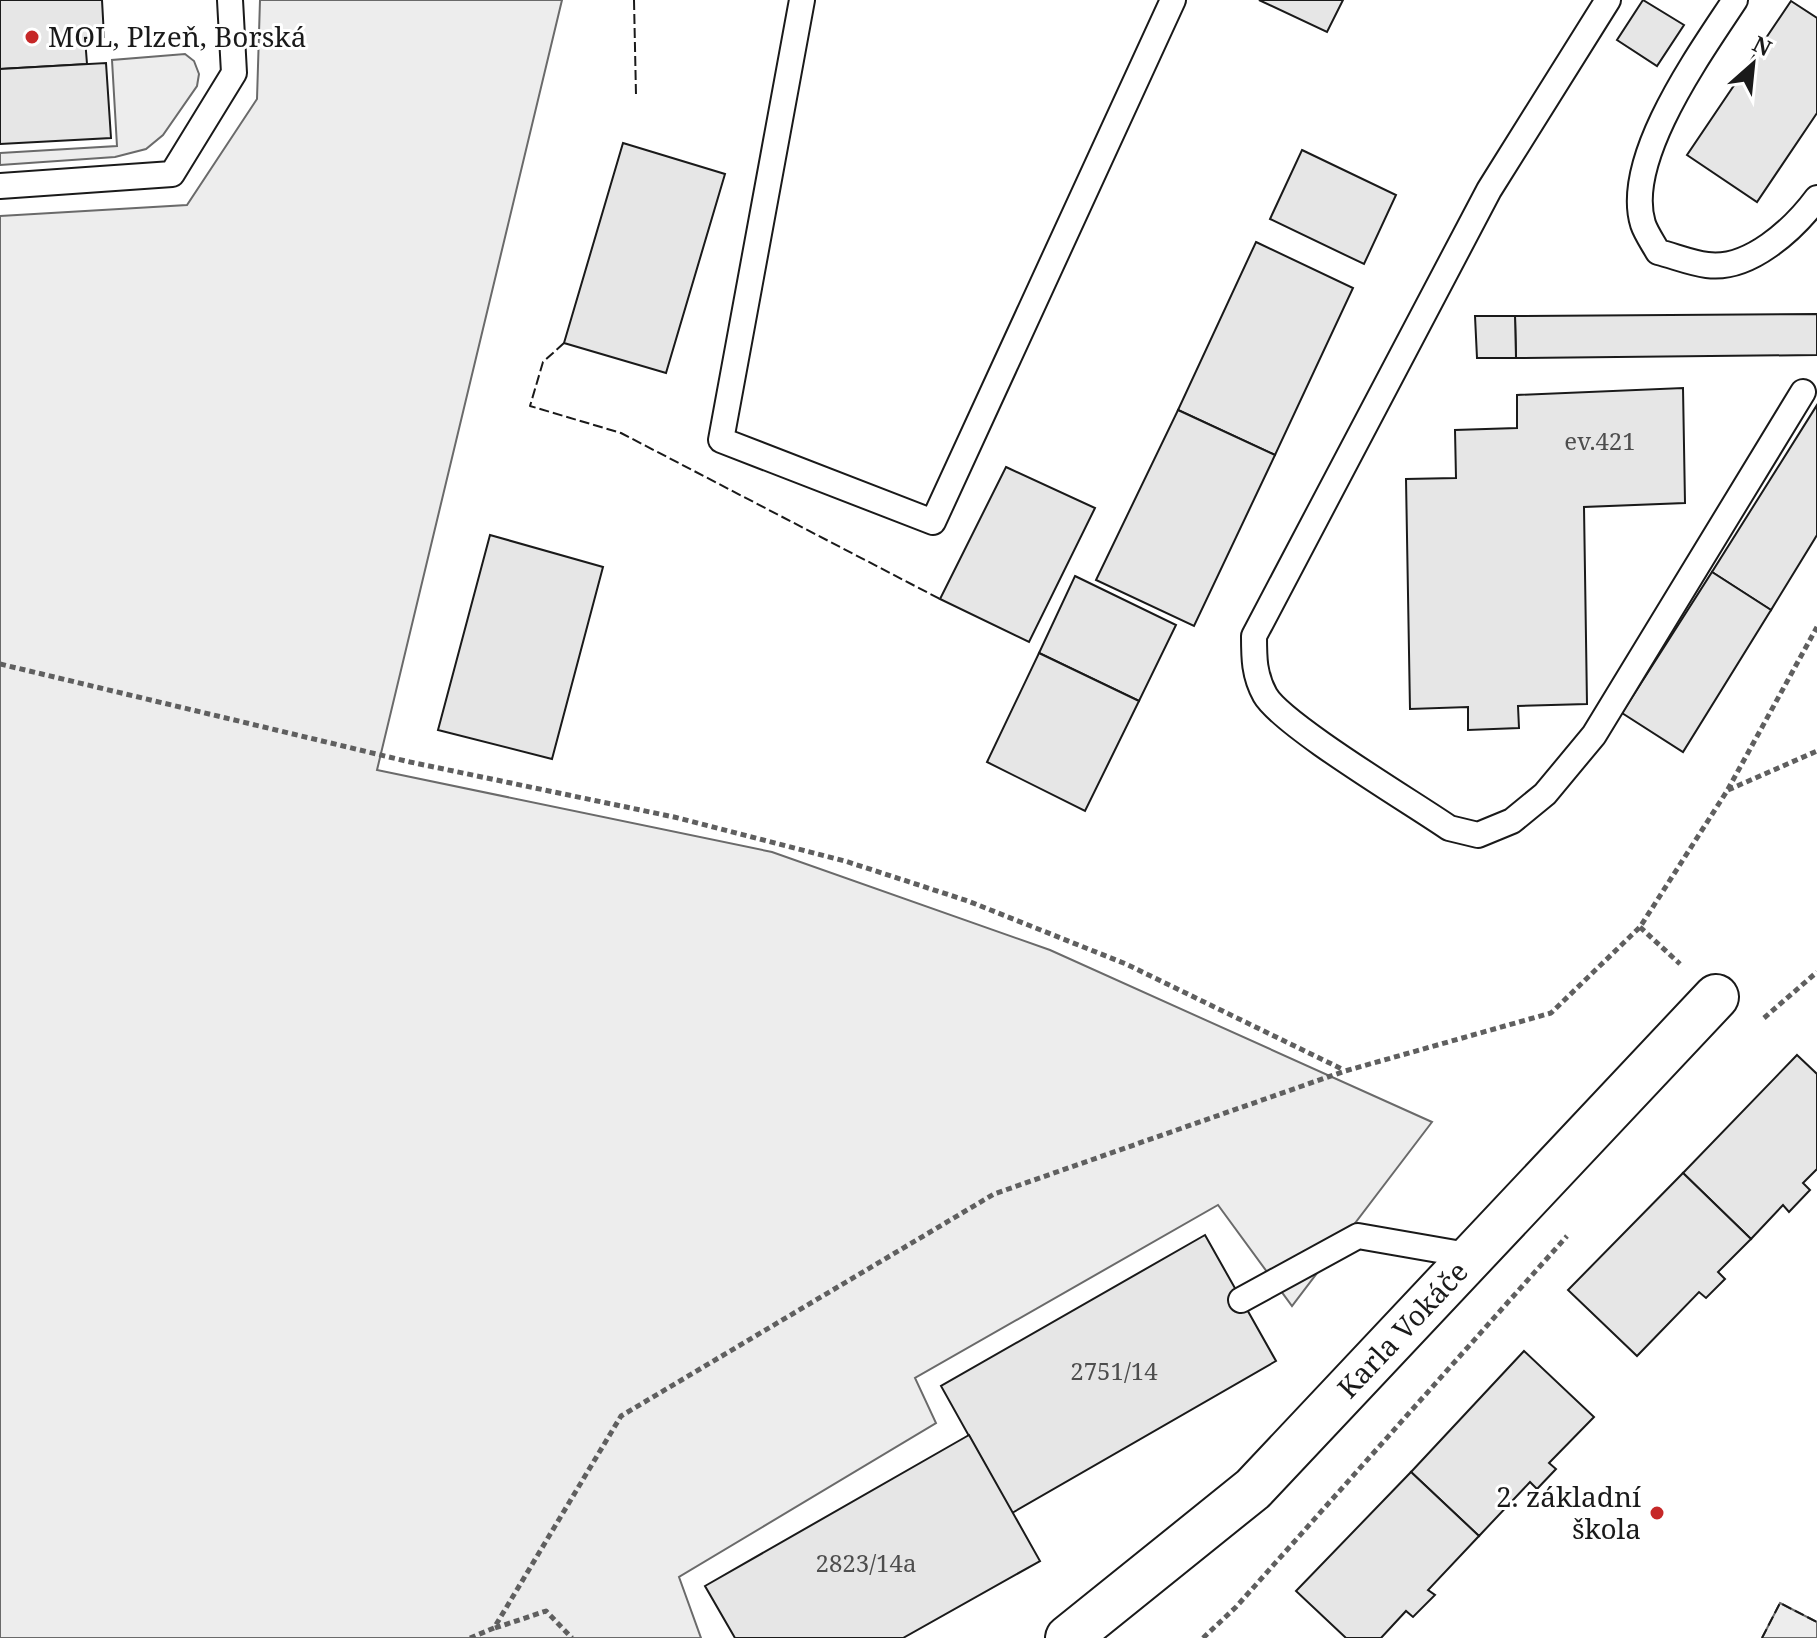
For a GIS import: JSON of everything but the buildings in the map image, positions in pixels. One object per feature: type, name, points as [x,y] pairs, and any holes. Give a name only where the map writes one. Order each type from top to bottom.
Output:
[{"type":"street","name":"Karla Vokáče","points":[[1068,1638],[1253,1489],[1716,997]]},
{"type":"lane","points":[[0,186],[172,174],[234,73],[230,0]]},
{"type":"lane","points":[[802,0],[721,440],[933,522],[1173,0]]},
{"type":"lane","points":[[1608,0],[1489,190],[1254,636],[1254,670],[1266,698],[1291,721],[1449,828],[1478,835],[1512,821],[1545,794],[1594,735],[1803,392]]},
{"type":"lane","points":[[1735,0],[1701,52],[1649,151],[1640,188],[1643,224],[1658,252],[1708,266],[1734,264],[1795,226],[1817,198]]},
{"type":"lane","points":[[1241,1300],[1358,1236],[1473,1256]]},
{"type":"path","points":[[494,1628],[621,1416],[994,1194],[1345,1071],[1551,1013],[1640,927],[1727,791],[1817,627]]},
{"type":"path","points":[[0,664],[410,762],[674,817],[845,861],[968,901],[1126,964],[1345,1071]]},
{"type":"path","points":[[1727,791],[1817,751]]},
{"type":"path","points":[[1754,1026],[1817,972]]},
{"type":"path","points":[[1203,1638],[1236,1607],[1574,1228]]},
{"type":"path","points":[[470,1638],[546,1611],[572,1638]]},
{"type":"shaded area","points":[[260,0],[562,0],[377,770],[772,852],[1050,950],[1432,1122],[1292,1306],[1218,1205],[915,1378],[936,1423],[679,1577],[701,1638],[0,1638],[0,216],[187,205],[257,99]]},
{"type":"shaded area","points":[[185,54],[194,61],[199,74],[197,86],[163,135],[146,149],[115,157],[0,165],[0,153],[117,146],[112,60]]},
{"type":"shaded area","points":[[1780,1603],[1817,1622],[1817,1638],[1762,1638]]},
{"type":"fence","points":[[634,0],[636,95]]},
{"type":"fence","points":[[564,343],[543,362],[530,406],[621,433],[940,599]]},
{"type":"fence","points":[[1762,1638],[1780,1603],[1817,1622]]},
{"type":"place","name":"MOL, Plzeň, Borská","points":[[32,37]]},
{"type":"place","name":"2. základní škola","points":[[1657,1513]]}]
